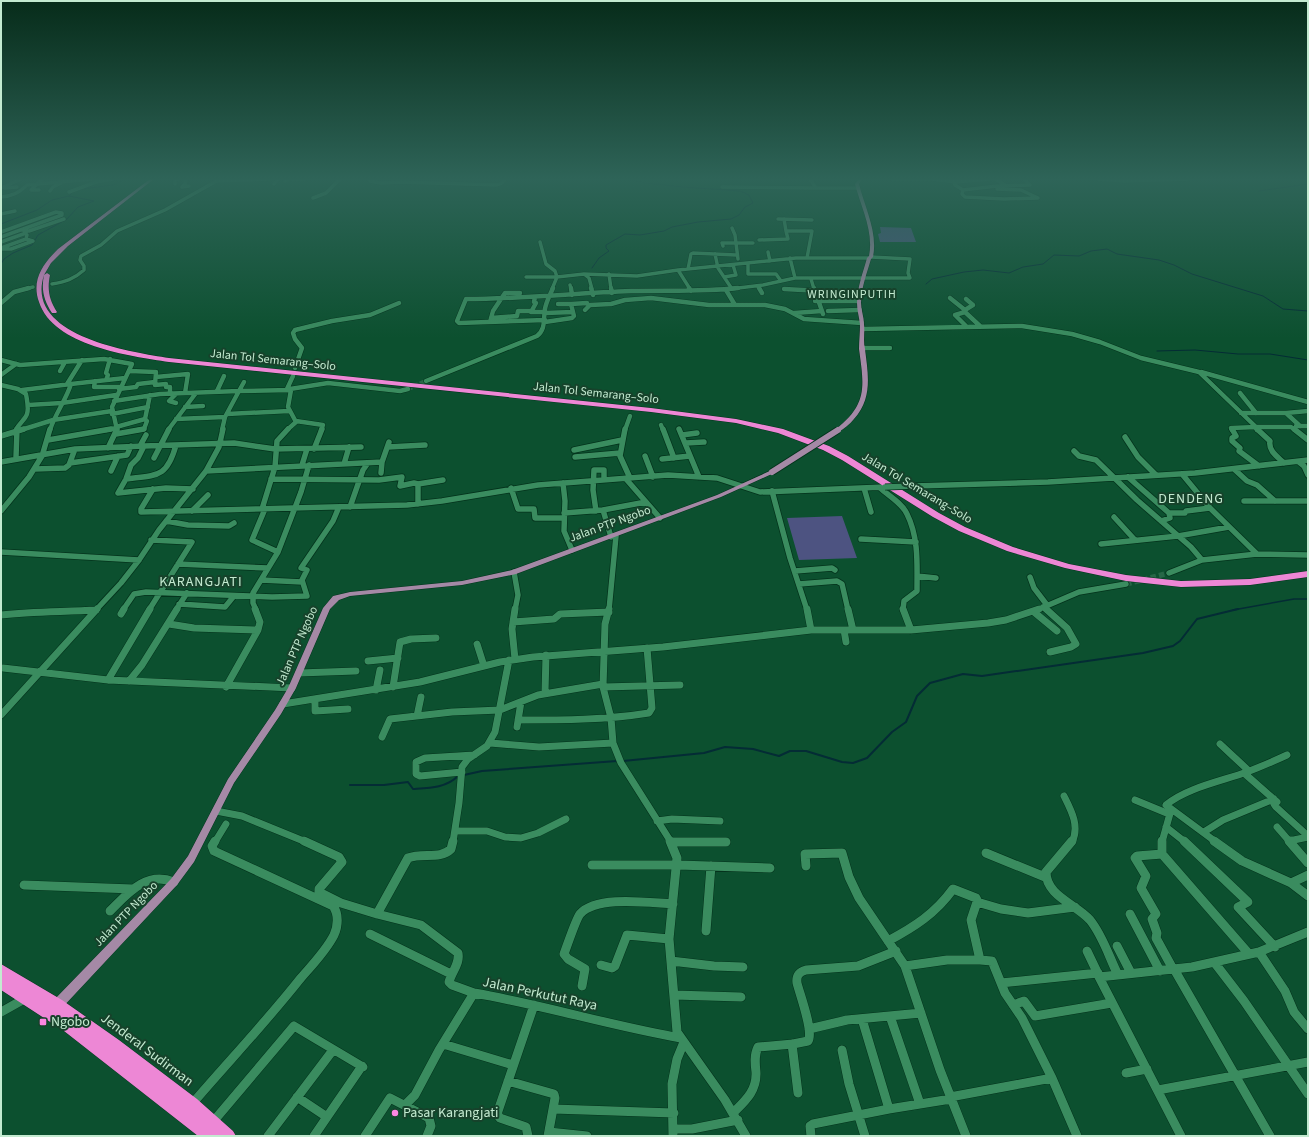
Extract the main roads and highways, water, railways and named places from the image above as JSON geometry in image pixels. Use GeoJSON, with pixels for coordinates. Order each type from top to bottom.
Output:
{"type":"FeatureCollection","features":[{"type":"Feature","properties":{"kind":"highway","name":"Jalan Tol Semarang–Solo"},"geometry":{"type":"LineString","coordinates":[[83,232],[61,249],[49,263],[40,277],[39,288],[40,298],[47,314],[68,331],[92,342],[144,356],[169,360],[644,409],[736,420],[780,431],[826,448],[845,458],[936,515],[962,529],[1010,549],[1068,566],[1126,578],[1181,584],[1250,582],[1308,574]]}},
{"type":"Feature","properties":{"kind":"highway","name":"Jalan Tol Semarang–Solo"},"geometry":{"type":"LineString","coordinates":[[88,232],[65,250],[52,266],[46,277],[46,296],[53,312],[63,321],[95,339],[128,349],[170,357],[676,409],[746,419],[796,432],[836,449],[868,466],[930,505],[975,530],[1010,544],[1062,561],[1129,574],[1191,579],[1245,577],[1308,568]]}},
{"type":"Feature","properties":{"kind":"highway","name":"Jenderal Sudirman"},"geometry":{"type":"LineString","coordinates":[[1,970],[57,1005],[114,1045],[192,1104],[209,1130]]}},
{"type":"Feature","properties":{"kind":"highway","name":"Jenderal Sudirman"},"geometry":{"type":"LineString","coordinates":[[1,982],[69,1026],[209,1130],[228,1136]]}},
{"type":"Feature","properties":{"kind":"main road","name":"Jalan PTP Ngobo"},"geometry":{"type":"LineString","coordinates":[[57,1005],[174,882],[191,859],[236,773],[283,704],[292,688],[324,612],[330,603],[338,597],[366,592],[422,588],[462,583],[514,572],[613,536],[742,486],[772,472],[838,430],[854,416],[865,392],[866,384],[859,301],[861,279],[870,258],[872,247],[870,232]]}},
{"type":"Feature","properties":{"kind":"waterway"},"geometry":{"type":"LineString","coordinates":[[1,264],[4,259],[13,253],[32,245],[38,235],[43,232]]}},
{"type":"Feature","properties":{"kind":"waterway"},"geometry":{"type":"LineString","coordinates":[[592,268],[599,258],[609,251],[606,248],[606,245],[625,234],[640,235],[658,232]]}},
{"type":"Feature","properties":{"kind":"waterway"},"geometry":{"type":"LineString","coordinates":[[926,284],[932,279],[964,272],[983,270],[1009,273],[1023,267],[1043,264],[1054,255],[1079,256],[1091,251],[1107,249],[1117,254],[1159,260],[1174,265],[1192,274],[1263,296],[1283,309],[1308,311]]}},
{"type":"Feature","properties":{"kind":"waterway"},"geometry":{"type":"LineString","coordinates":[[1157,351],[1195,350],[1238,354],[1270,354],[1308,360]]}},
{"type":"Feature","properties":{"kind":"waterway"},"geometry":{"type":"LineString","coordinates":[[1236,609],[1294,599],[1308,599]]}},
{"type":"Feature","properties":{"kind":"waterway"},"geometry":{"type":"LineString","coordinates":[[623,761],[704,753],[725,747],[753,749],[779,756],[790,751],[806,751],[842,762],[853,763],[867,758],[892,732],[906,722],[917,696],[930,683],[963,674],[982,676],[1143,653],[1173,646],[1180,641],[1197,619],[1236,609]]}},
{"type":"Feature","properties":{"kind":"waterway"},"geometry":{"type":"LineString","coordinates":[[464,775],[482,771],[617,761]]}},
{"type":"Feature","properties":{"kind":"waterway"},"geometry":{"type":"LineString","coordinates":[[350,785],[384,785],[408,782],[413,789],[437,787],[448,783],[458,776]]}},
{"type":"Feature","properties":{"kind":"tunnel"},"geometry":{"type":"LineString","coordinates":[[408,389],[426,381]]}},
{"type":"Feature","properties":{"kind":"tunnel"},"geometry":{"type":"LineString","coordinates":[[1126,584],[1169,573]]}},
{"type":"Feature","properties":{"kind":"place","name":"Ngobo"},"geometry":{"type":"Point","coordinates":[43,1022]}},
{"type":"Feature","properties":{"kind":"place","name":"Pasar Karangjati"},"geometry":{"type":"Point","coordinates":[395,1113]}},
{"type":"Feature","properties":{"kind":"district","name":"WRINGINPUTIH"},"geometry":{"type":"Point","coordinates":[852,294]}},
{"type":"Feature","properties":{"kind":"district","name":"DENDENG"},"geometry":{"type":"Point","coordinates":[1191,499]}},
{"type":"Feature","properties":{"kind":"district","name":"KARANGJATI"},"geometry":{"type":"Point","coordinates":[201,582]}}]}
